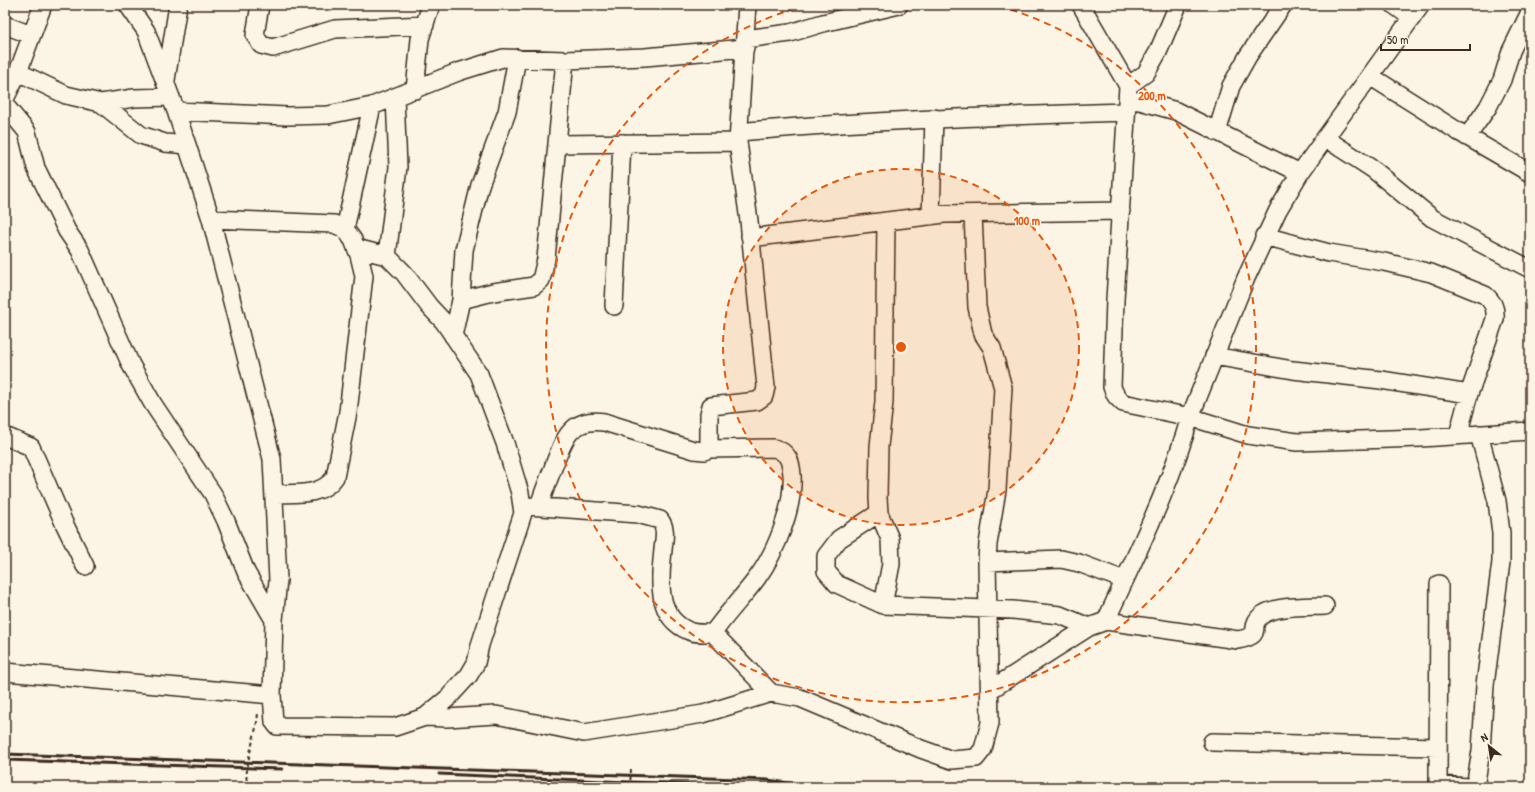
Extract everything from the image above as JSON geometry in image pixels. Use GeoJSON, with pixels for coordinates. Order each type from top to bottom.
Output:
{"type":"FeatureCollection","features":[{"type":"Feature","properties":{"kind":"street"},"geometry":{"type":"LineString","coordinates":[[5,99],[18,72],[43,5]]}},
{"type":"Feature","properties":{"kind":"street"},"geometry":{"type":"LineString","coordinates":[[128,5],[146,30],[171,97],[211,219],[272,459],[278,580],[266,695],[274,722],[277,726],[395,727],[425,716],[459,687],[469,675],[476,663],[480,645],[517,536],[523,513],[505,443],[480,374],[453,336],[404,273],[387,256],[356,248]]}},
{"type":"Feature","properties":{"kind":"street"},"geometry":{"type":"LineString","coordinates":[[171,97],[178,5]]}},
{"type":"Feature","properties":{"kind":"street"},"geometry":{"type":"LineString","coordinates":[[260,5],[255,35],[261,45],[273,48],[335,29],[357,26],[425,25]]}},
{"type":"Feature","properties":{"kind":"street"},"geometry":{"type":"LineString","coordinates":[[415,90],[417,62],[431,5]]}},
{"type":"Feature","properties":{"kind":"street"},"geometry":{"type":"LineString","coordinates":[[709,449],[709,414],[711,406],[757,401],[764,396],[766,387],[738,137],[747,5]]}},
{"type":"Feature","properties":{"kind":"street"},"geometry":{"type":"LineString","coordinates":[[18,72],[66,95],[101,103],[134,98],[171,97],[287,116],[328,115],[372,106],[458,72],[503,58],[565,60],[645,57],[745,43],[899,5]]}},
{"type":"Feature","properties":{"kind":"street"},"geometry":{"type":"LineString","coordinates":[[1081,5],[1127,99],[1115,300],[1112,387],[1116,396],[1123,402],[1190,417],[1248,435],[1297,442],[1421,438],[1530,431]]}},
{"type":"Feature","properties":{"kind":"street"},"geometry":{"type":"LineString","coordinates":[[1127,99],[1146,73],[1158,52],[1178,5]]}},
{"type":"Feature","properties":{"kind":"street"},"geometry":{"type":"LineString","coordinates":[[1217,132],[1231,86],[1248,56],[1283,5]]}},
{"type":"Feature","properties":{"kind":"street"},"geometry":{"type":"LineString","coordinates":[[1106,621],[1175,464],[1190,417],[1264,236],[1300,173],[1417,11],[1394,5]]}},
{"type":"Feature","properties":{"kind":"street"},"geometry":{"type":"LineString","coordinates":[[1467,136],[1488,107],[1499,87],[1511,51],[1530,12]]}},
{"type":"Feature","properties":{"kind":"street"},"geometry":{"type":"LineString","coordinates":[[5,24],[31,35]]}},
{"type":"Feature","properties":{"kind":"street"},"geometry":{"type":"LineString","coordinates":[[453,336],[461,300],[464,250],[480,186],[507,112],[517,58]]}},
{"type":"Feature","properties":{"kind":"street"},"geometry":{"type":"LineString","coordinates":[[461,300],[493,292],[534,286],[541,280],[546,259],[565,60]]}},
{"type":"Feature","properties":{"kind":"street"},"geometry":{"type":"LineString","coordinates":[[1370,76],[1530,173]]}},
{"type":"Feature","properties":{"kind":"street"},"geometry":{"type":"LineString","coordinates":[[387,256],[398,167],[395,97]]}},
{"type":"Feature","properties":{"kind":"street"},"geometry":{"type":"LineString","coordinates":[[557,144],[622,143],[738,137],[822,124],[934,118],[1127,99],[1176,111],[1300,173]]}},
{"type":"Feature","properties":{"kind":"street"},"geometry":{"type":"LineString","coordinates":[[101,103],[141,135],[165,143],[187,145]]}},
{"type":"Feature","properties":{"kind":"street"},"geometry":{"type":"LineString","coordinates":[[5,105],[27,132],[36,168],[67,231],[80,250],[132,365],[153,404],[213,494],[226,521],[246,572],[274,620]]}},
{"type":"Feature","properties":{"kind":"street"},"geometry":{"type":"LineString","coordinates":[[345,229],[372,106]]}},
{"type":"Feature","properties":{"kind":"street"},"geometry":{"type":"LineString","coordinates":[[931,216],[934,118]]}},
{"type":"Feature","properties":{"kind":"street"},"geometry":{"type":"LineString","coordinates":[[1325,138],[1374,170],[1432,218],[1530,269]]}},
{"type":"Feature","properties":{"kind":"street"},"geometry":{"type":"LineString","coordinates":[[614,306],[622,143]]}},
{"type":"Feature","properties":{"kind":"street"},"geometry":{"type":"LineString","coordinates":[[750,236],[758,237],[931,216],[1121,211]]}},
{"type":"Feature","properties":{"kind":"street"},"geometry":{"type":"LineString","coordinates":[[425,716],[447,718],[496,715],[584,733],[703,714],[771,693],[807,701],[921,749],[952,760],[976,758],[983,749],[990,723],[987,562],[988,544],[997,490],[1003,388],[992,348],[983,334],[977,307],[973,214]]}},
{"type":"Feature","properties":{"kind":"street"},"geometry":{"type":"LineString","coordinates":[[211,219],[334,224],[345,229],[356,248],[364,276],[348,412],[335,477],[330,485],[318,492],[274,494]]}},
{"type":"Feature","properties":{"kind":"street"},"geometry":{"type":"LineString","coordinates":[[883,605],[891,564],[890,539],[880,513],[878,498],[879,446],[884,402],[886,221]]}},
{"type":"Feature","properties":{"kind":"street"},"geometry":{"type":"LineString","coordinates":[[1264,236],[1329,253],[1384,262],[1431,273],[1485,295],[1496,309],[1495,319],[1469,394],[1458,435]]}},
{"type":"Feature","properties":{"kind":"street"},"geometry":{"type":"LineString","coordinates":[[1214,356],[1293,370],[1381,380],[1469,394]]}},
{"type":"Feature","properties":{"kind":"street"},"geometry":{"type":"LineString","coordinates":[[539,506],[565,436],[583,423],[596,421],[604,422],[694,450],[704,451],[709,449],[774,448],[782,450],[789,459],[791,465],[792,483],[791,495],[782,530],[765,566],[713,633]]}},
{"type":"Feature","properties":{"kind":"street"},"geometry":{"type":"LineString","coordinates":[[1475,787],[1481,751],[1485,685],[1501,562],[1501,533],[1497,501],[1479,434]]}},
{"type":"Feature","properties":{"kind":"street"},"geometry":{"type":"LineString","coordinates":[[5,436],[31,447],[64,523],[86,566]]}},
{"type":"Feature","properties":{"kind":"street"},"geometry":{"type":"LineString","coordinates":[[522,506],[638,514],[660,520],[665,530],[660,585],[662,600],[669,615],[689,632],[713,633],[771,693]]}},
{"type":"Feature","properties":{"kind":"street"},"geometry":{"type":"LineString","coordinates":[[880,513],[839,540],[826,556],[826,571],[837,584],[883,605],[1013,610],[1060,615],[1089,627]]}},
{"type":"Feature","properties":{"kind":"street"},"geometry":{"type":"LineString","coordinates":[[987,562],[1061,559],[1079,563],[1124,580]]}},
{"type":"Feature","properties":{"kind":"street"},"geometry":{"type":"LineString","coordinates":[[1439,584],[1438,786],[1470,787]]}},
{"type":"Feature","properties":{"kind":"street"},"geometry":{"type":"LineString","coordinates":[[990,690],[1089,627],[1106,621],[1238,640],[1250,638],[1254,634],[1256,623],[1260,616],[1271,611],[1325,606]]}},
{"type":"Feature","properties":{"kind":"street"},"geometry":{"type":"LineString","coordinates":[[5,672],[266,695]]}},
{"type":"Feature","properties":{"kind":"street"},"geometry":{"type":"LineString","coordinates":[[1212,742],[1438,747]]}},
{"type":"Feature","properties":{"kind":"path"},"geometry":{"type":"LineString","coordinates":[[247,787],[246,777],[249,750],[257,731],[266,695]]}},
{"type":"Feature","properties":{"kind":"path"},"geometry":{"type":"LineString","coordinates":[[630,787],[631,769]]}},
{"type":"Feature","properties":{"kind":"railway"},"geometry":{"type":"LineString","coordinates":[[5,754],[768,780],[815,787]]}},
{"type":"Feature","properties":{"kind":"railway"},"geometry":{"type":"LineString","coordinates":[[5,760],[282,769]]}},
{"type":"Feature","properties":{"kind":"railway"},"geometry":{"type":"LineString","coordinates":[[439,774],[747,787]]}}]}
